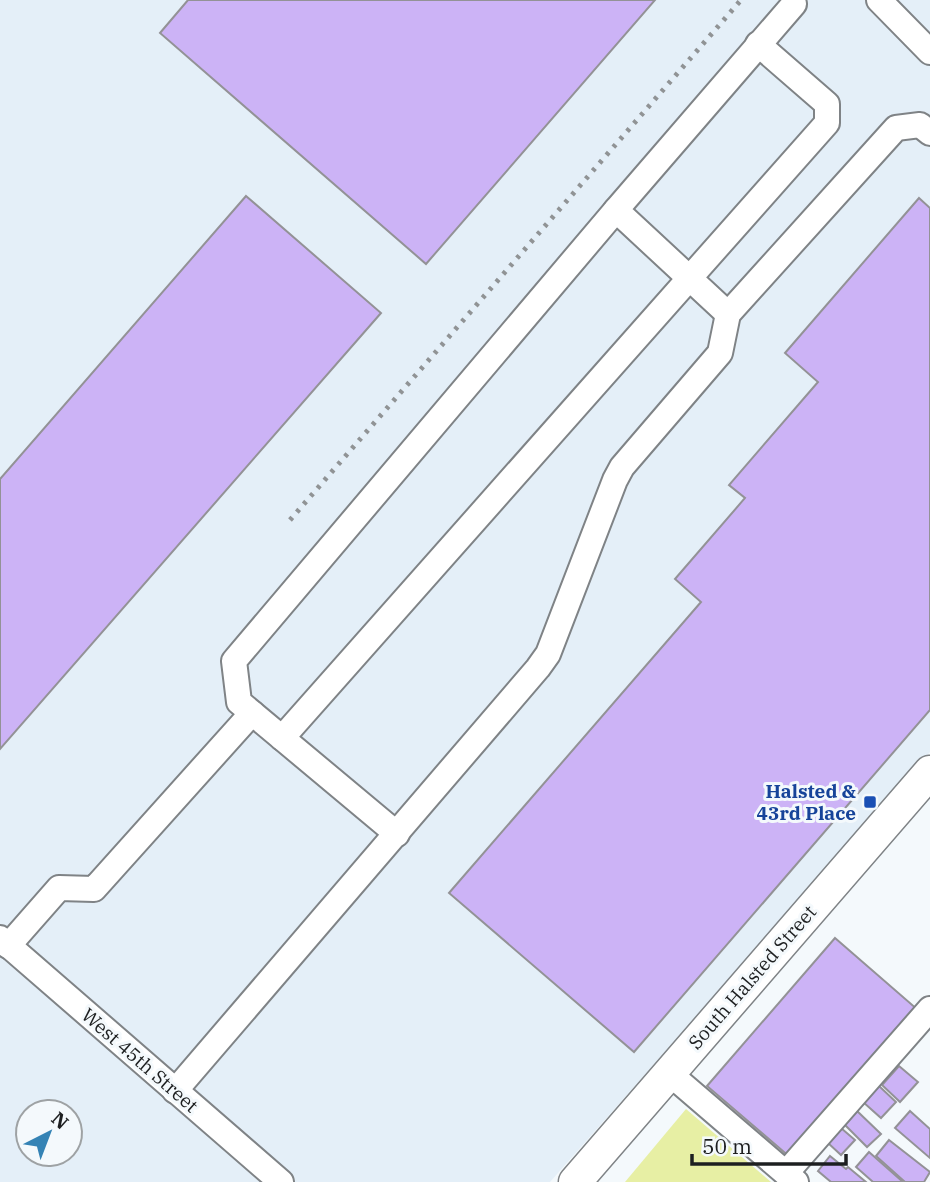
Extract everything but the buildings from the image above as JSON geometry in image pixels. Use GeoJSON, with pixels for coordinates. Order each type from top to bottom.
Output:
{"type":"FeatureCollection","features":[{"type":"Feature","properties":{"kind":"main road","name":"South Halsted Street"},"geometry":{"type":"LineString","coordinates":[[575,1182],[930,772]]}},
{"type":"Feature","properties":{"kind":"street"},"geometry":{"type":"LineString","coordinates":[[878,0],[930,52]]}},
{"type":"Feature","properties":{"kind":"street"},"geometry":{"type":"LineString","coordinates":[[397,834],[239,702],[234,662],[794,4]]}},
{"type":"Feature","properties":{"kind":"street"},"geometry":{"type":"LineString","coordinates":[[282,738],[827,123],[827,104],[758,44]]}},
{"type":"Feature","properties":{"kind":"street"},"geometry":{"type":"LineString","coordinates":[[176,1091],[543,661],[615,480],[622,467],[720,353],[728,314],[897,128],[920,125],[930,134]]}},
{"type":"Feature","properties":{"kind":"street"},"geometry":{"type":"LineString","coordinates":[[616,210],[728,314]]}},
{"type":"Feature","properties":{"kind":"street"},"geometry":{"type":"LineString","coordinates":[[4,942],[59,888],[94,889],[252,713]]}},
{"type":"Feature","properties":{"kind":"street","name":"West 45th Street"},"geometry":{"type":"LineString","coordinates":[[4,942],[281,1182]]}},
{"type":"Feature","properties":{"kind":"street"},"geometry":{"type":"LineString","coordinates":[[669,1073],[791,1179],[930,1009]]}},
{"type":"Feature","properties":{"kind":"shaded area"},"geometry":{"type":"Polygon","coordinates":[[[0,0],[930,0],[930,752],[550,1182],[0,1182],[0,0]]]}},
{"type":"Feature","properties":{"kind":"green space"},"geometry":{"type":"Polygon","coordinates":[[[686,1109],[771,1182],[625,1182],[686,1109]]]}},
{"type":"Feature","properties":{"kind":"railway"},"geometry":{"type":"LineString","coordinates":[[290,520],[741,0]]}},
{"type":"Feature","properties":{"kind":"place","name":"Halsted & 43rd Place"},"geometry":{"type":"Point","coordinates":[870,802]}}]}
